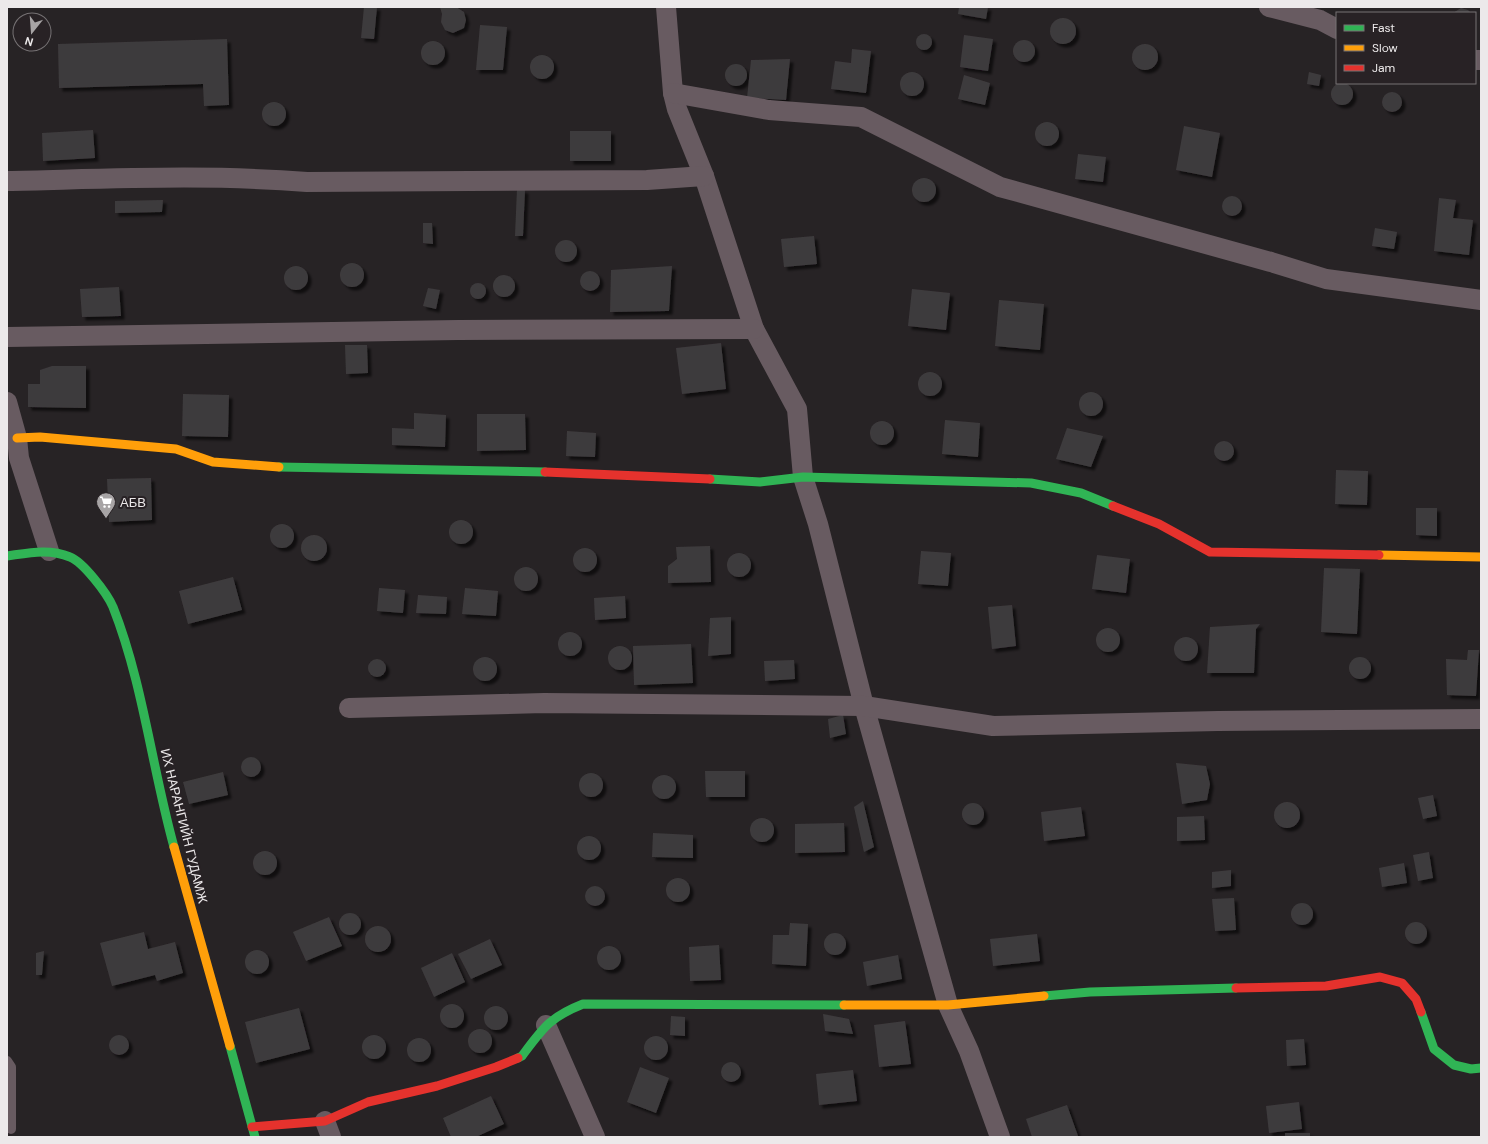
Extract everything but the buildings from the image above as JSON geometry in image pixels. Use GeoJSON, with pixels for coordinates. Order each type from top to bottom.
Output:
{"type":"FeatureCollection","features":[{"type":"Feature","properties":{"kind":"street"},"geometry":{"type":"LineString","coordinates":[[666,7],[673,93],[677,109],[704,176],[754,329],[797,409],[803,478],[818,524],[864,706],[948,1005],[968,1051],[1000,1137]]}},
{"type":"Feature","properties":{"kind":"street"},"geometry":{"type":"LineString","coordinates":[[1269,7],[1320,20],[1336,28]]}},
{"type":"Feature","properties":{"kind":"street"},"geometry":{"type":"LineString","coordinates":[[673,93],[769,110],[861,117],[1000,187],[1272,262],[1326,279],[1481,300]]}},
{"type":"Feature","properties":{"kind":"street"},"geometry":{"type":"LineString","coordinates":[[7,181],[147,179],[272,179],[307,182],[647,180],[704,176]]}},
{"type":"Feature","properties":{"kind":"street"},"geometry":{"type":"LineString","coordinates":[[7,337],[458,330],[754,329]]}},
{"type":"Feature","properties":{"kind":"street"},"geometry":{"type":"LineString","coordinates":[[7,402],[17,438],[20,458],[49,551],[7,556]]}},
{"type":"Feature","properties":{"kind":"street"},"geometry":{"type":"LineString","coordinates":[[17,438],[40,437],[176,449],[213,462],[251,466],[590,473],[760,482],[803,478],[1031,483],[1081,493],[1159,524],[1210,552],[1481,557]]}},
{"type":"Feature","properties":{"kind":"street","name":"ИХ НАРАНГИЙН ГУДАМЖ"},"geometry":{"type":"LineString","coordinates":[[49,551],[71,557],[90,574],[112,605],[130,661],[172,838],[255,1137]]}},
{"type":"Feature","properties":{"kind":"street"},"geometry":{"type":"LineString","coordinates":[[350,708],[544,704],[864,706],[993,726],[1210,721],[1481,719]]}},
{"type":"Feature","properties":{"kind":"street"},"geometry":{"type":"LineString","coordinates":[[252,1127],[328,1129],[368,1102],[437,1086],[496,1067],[522,1056],[546,1025],[563,1012],[583,1004],[948,1005],[1090,992],[1326,986],[1380,977],[1402,983],[1416,999],[1434,1049],[1454,1065],[1471,1069],[1481,1068]]}},
{"type":"Feature","properties":{"kind":"street"},"geometry":{"type":"LineString","coordinates":[[546,1025],[595,1137]]}},
{"type":"Feature","properties":{"kind":"lane"},"geometry":{"type":"LineString","coordinates":[[7,1061],[11,1066],[11,1129]]}},
{"type":"Feature","properties":{"kind":"traffic: fast"},"geometry":{"type":"LineString","coordinates":[[279,467],[545,472]]}},
{"type":"Feature","properties":{"kind":"traffic: fast"},"geometry":{"type":"LineString","coordinates":[[710,479],[760,482],[803,477],[1031,483],[1081,493],[1113,506]]}},
{"type":"Feature","properties":{"kind":"traffic: fast"},"geometry":{"type":"LineString","coordinates":[[7,556],[46,552],[62,554],[70,557],[88,571],[110,601],[132,665],[174,847]]}},
{"type":"Feature","properties":{"kind":"traffic: fast"},"geometry":{"type":"LineString","coordinates":[[1044,996],[1090,992],[1236,988]]}},
{"type":"Feature","properties":{"kind":"traffic: fast"},"geometry":{"type":"LineString","coordinates":[[518,1058],[522,1056],[548,1024],[562,1014],[583,1004],[844,1005]]}},
{"type":"Feature","properties":{"kind":"traffic: fast"},"geometry":{"type":"LineString","coordinates":[[1421,1012],[1434,1049],[1454,1065],[1471,1069],[1481,1068]]}},
{"type":"Feature","properties":{"kind":"traffic: fast"},"geometry":{"type":"LineString","coordinates":[[230,1046],[255,1137]]}},
{"type":"Feature","properties":{"kind":"traffic: slow"},"geometry":{"type":"LineString","coordinates":[[17,438],[40,437],[176,449],[213,462],[279,467]]}},
{"type":"Feature","properties":{"kind":"traffic: slow"},"geometry":{"type":"LineString","coordinates":[[1379,555],[1481,557]]}},
{"type":"Feature","properties":{"kind":"traffic: slow"},"geometry":{"type":"LineString","coordinates":[[174,847],[230,1046]]}},
{"type":"Feature","properties":{"kind":"traffic: slow"},"geometry":{"type":"LineString","coordinates":[[844,1005],[948,1005],[1044,996]]}},
{"type":"Feature","properties":{"kind":"traffic: jam"},"geometry":{"type":"LineString","coordinates":[[545,472],[710,479]]}},
{"type":"Feature","properties":{"kind":"traffic: jam"},"geometry":{"type":"LineString","coordinates":[[1113,506],[1159,524],[1210,552],[1379,555]]}},
{"type":"Feature","properties":{"kind":"traffic: jam"},"geometry":{"type":"LineString","coordinates":[[1236,988],[1326,986],[1380,977],[1402,983],[1416,999],[1421,1012]]}},
{"type":"Feature","properties":{"kind":"traffic: jam"},"geometry":{"type":"LineString","coordinates":[[252,1127],[325,1121],[368,1102],[437,1086],[496,1067],[518,1058]]}},
{"type":"Feature","properties":{"kind":"place","name":"АБВ"},"geometry":{"type":"Point","coordinates":[106,519]}}]}
